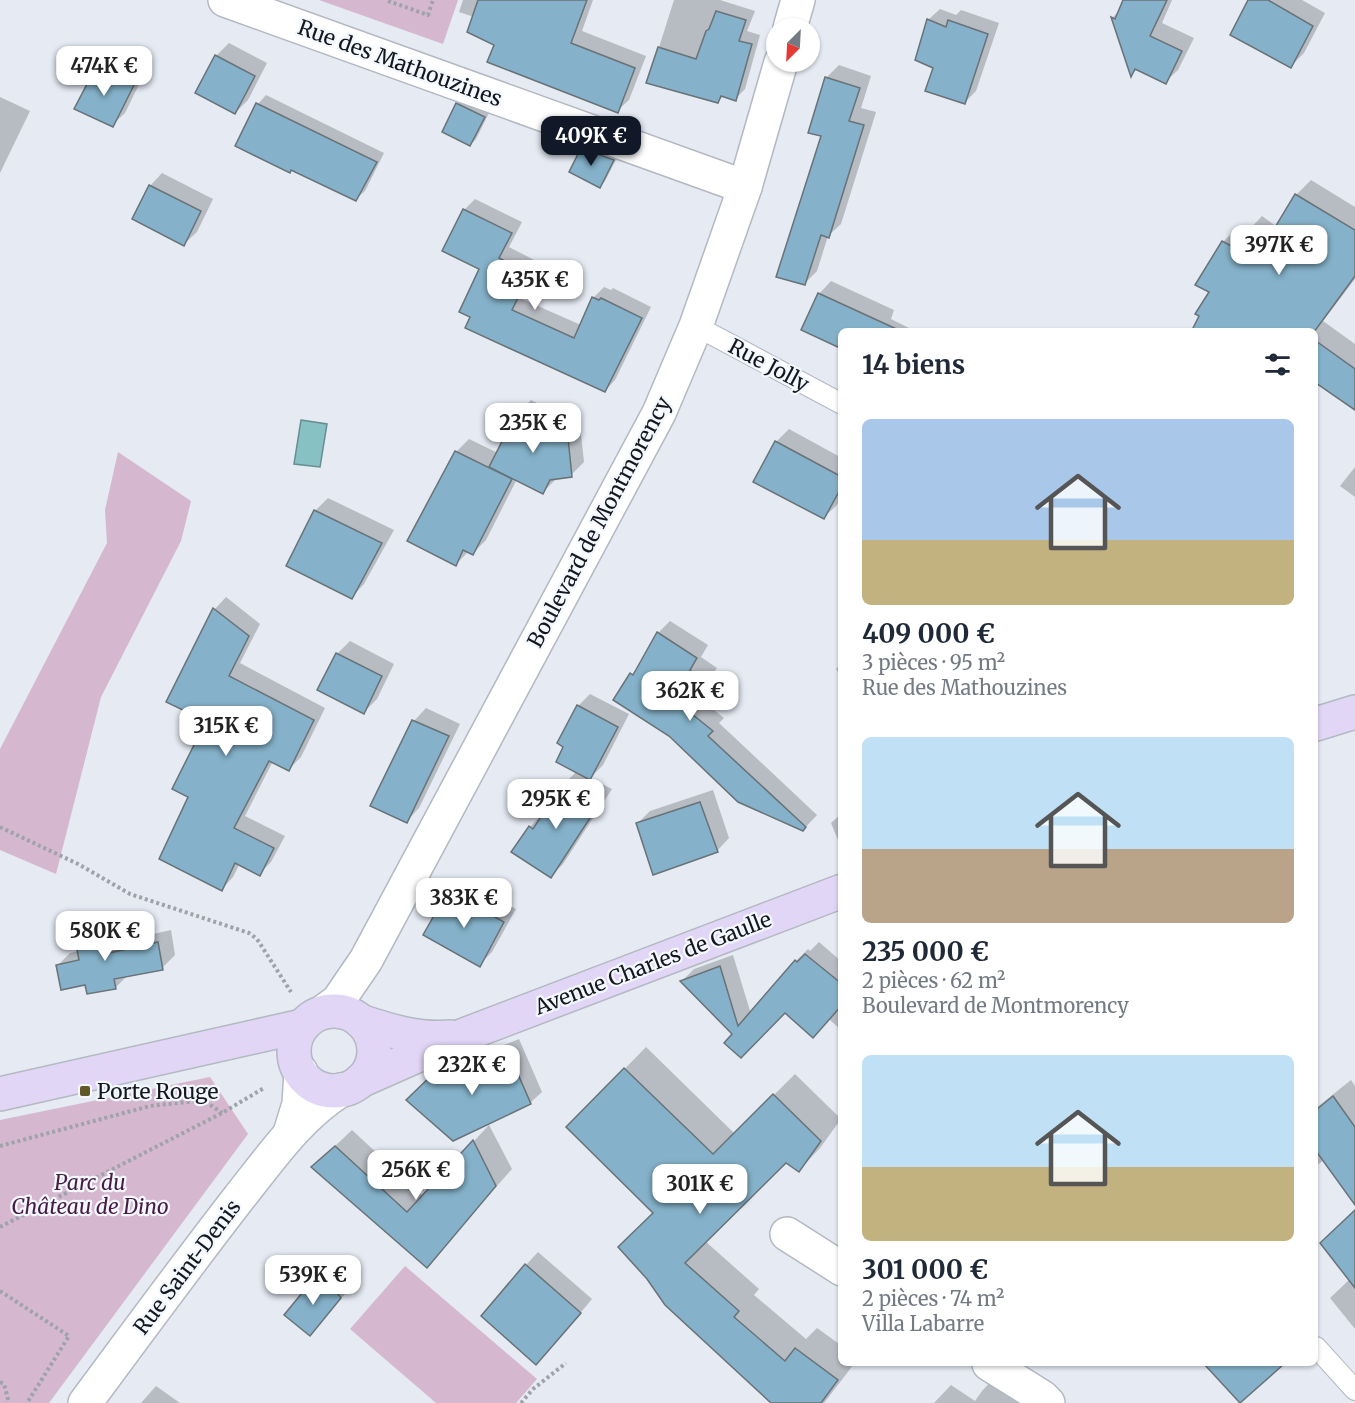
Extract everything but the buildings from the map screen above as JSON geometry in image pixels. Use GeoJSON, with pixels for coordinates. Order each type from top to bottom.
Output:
{"type":"FeatureCollection","features":[{"type":"Feature","properties":{"kind":"main road"},"geometry":{"type":"LineString","coordinates":[[1318,723],[1355,712]]}},
{"type":"Feature","properties":{"kind":"main road","name":"Avenue Charles de Gaulle"},"geometry":{"type":"LineString","coordinates":[[350,1085],[464,1035],[838,893]]}},
{"type":"Feature","properties":{"kind":"main road"},"geometry":{"type":"LineString","coordinates":[[0,1094],[237,1042],[336,1011],[349,1014],[359,1020],[369,1031],[374,1054],[367,1074],[350,1085],[320,1088],[310,1083],[299,1070],[265,1048],[249,1042],[237,1042]]}},
{"type":"Feature","properties":{"kind":"main road"},"geometry":{"type":"LineString","coordinates":[[299,1070],[294,1052],[296,1038],[311,1019]]}},
{"type":"Feature","properties":{"kind":"main road","name":"Avenue Charles de Gaulle"},"geometry":{"type":"LineString","coordinates":[[359,1020],[387,1030],[423,1037],[464,1035]]}},
{"type":"Feature","properties":{"kind":"street","name":"Rue des Mathouzines"},"geometry":{"type":"LineString","coordinates":[[225,0],[745,187]]}},
{"type":"Feature","properties":{"kind":"street"},"geometry":{"type":"LineString","coordinates":[[793,18],[798,0]]}},
{"type":"Feature","properties":{"kind":"street","name":"Boulevard de Montmorency"},"geometry":{"type":"LineString","coordinates":[[311,1019],[338,1001],[366,960],[659,413],[696,326],[745,187],[778,72]]}},
{"type":"Feature","properties":{"kind":"street","name":"Boulevard de Montmorency"},"geometry":{"type":"LineString","coordinates":[[359,1020],[356,998],[358,983],[366,960]]}},
{"type":"Feature","properties":{"kind":"street","name":"Rue Saint-Denis"},"geometry":{"type":"LineString","coordinates":[[290,1133],[299,1104],[299,1070]]}},
{"type":"Feature","properties":{"kind":"street","name":"Rue Saint-Denis"},"geometry":{"type":"LineString","coordinates":[[85,1403],[189,1262],[290,1133],[319,1105],[350,1085]]}},
{"type":"Feature","properties":{"kind":"street"},"geometry":{"type":"LineString","coordinates":[[787,1234],[838,1266]]}},
{"type":"Feature","properties":{"kind":"street"},"geometry":{"type":"LineString","coordinates":[[992,1366],[1048,1403]]}},
{"type":"Feature","properties":{"kind":"lane","name":"Rue Jolly"},"geometry":{"type":"LineString","coordinates":[[696,326],[838,402]]}},
{"type":"Feature","properties":{"kind":"lane"},"geometry":{"type":"LineString","coordinates":[[1318,1349],[1355,1390]]}},
{"type":"Feature","properties":{"kind":"path"},"geometry":{"type":"LineString","coordinates":[[387,0],[428,15],[433,0]]}},
{"type":"Feature","properties":{"kind":"path"},"geometry":{"type":"LineString","coordinates":[[0,827],[78,864],[130,894],[249,933],[257,939],[311,1019]]}},
{"type":"Feature","properties":{"kind":"path"},"geometry":{"type":"LineString","coordinates":[[0,1227],[222,1113],[299,1070]]}},
{"type":"Feature","properties":{"kind":"path"},"geometry":{"type":"LineString","coordinates":[[0,1146],[150,1106],[196,1101],[212,1106],[222,1113]]}},
{"type":"Feature","properties":{"kind":"path"},"geometry":{"type":"LineString","coordinates":[[0,1292],[69,1336],[27,1403]]}},
{"type":"Feature","properties":{"kind":"path"},"geometry":{"type":"LineString","coordinates":[[521,1403],[533,1389],[566,1363]]}},
{"type":"Feature","properties":{"kind":"path"},"geometry":{"type":"LineString","coordinates":[[0,1382],[4,1384],[9,1403]]}},
{"type":"Feature","properties":{"kind":"green space"},"geometry":{"type":"Polygon","coordinates":[[[319,0],[458,0],[443,44],[319,0]]]}},
{"type":"Feature","properties":{"kind":"green space"},"geometry":{"type":"Polygon","coordinates":[[[118,452],[191,501],[181,541],[101,697],[56,874],[0,850],[0,749],[107,543],[105,510],[118,452]]]}},
{"type":"Feature","properties":{"kind":"green space","name":"Parc du Château de Dino"},"geometry":{"type":"Polygon","coordinates":[[[210,1077],[248,1134],[49,1403],[0,1403],[0,1120],[210,1077]]]}},
{"type":"Feature","properties":{"kind":"green space"},"geometry":{"type":"Polygon","coordinates":[[[405,1266],[537,1379],[516,1403],[436,1403],[350,1329],[405,1266]]]}},
{"type":"Feature","properties":{"kind":"water"},"geometry":{"type":"Polygon","coordinates":[[[301,420],[327,424],[320,467],[294,464],[301,420]]]}},
{"type":"Feature","properties":{"kind":"place","name":"Porte Rouge"},"geometry":{"type":"Point","coordinates":[85,1091]}}]}
